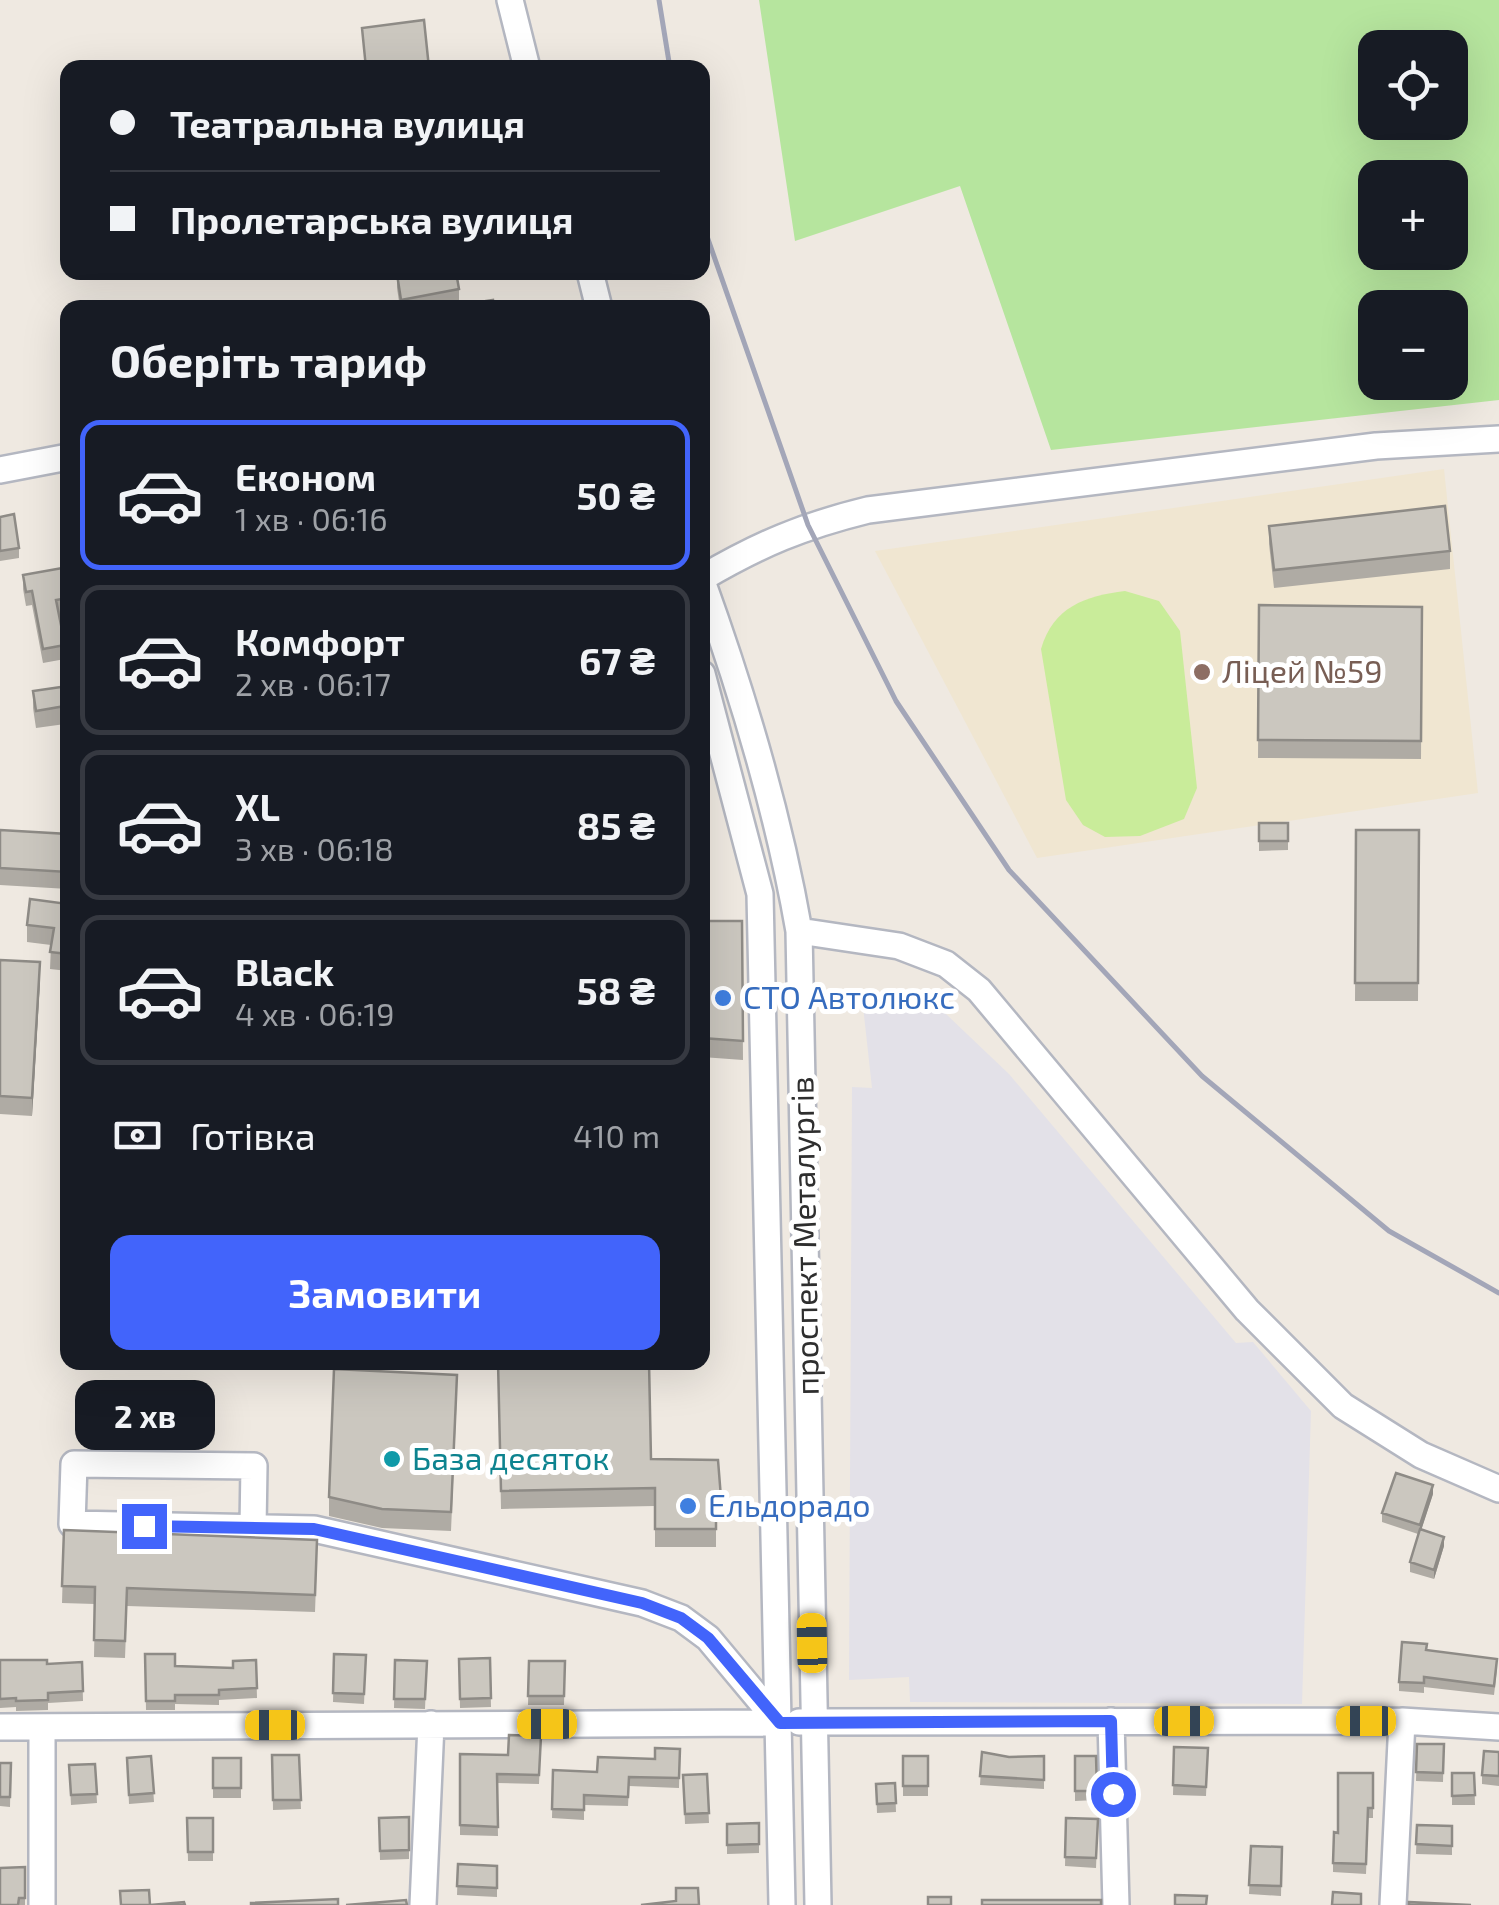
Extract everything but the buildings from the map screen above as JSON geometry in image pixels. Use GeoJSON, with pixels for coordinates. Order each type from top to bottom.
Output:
{"type":"FeatureCollection","features":[{"type":"Feature","properties":{"kind":"street"},"geometry":{"type":"LineString","coordinates":[[510,0],[525,60]]}},
{"type":"Feature","properties":{"kind":"street"},"geometry":{"type":"LineString","coordinates":[[710,575],[790,532],[868,510],[1376,446],[1499,439]]}},
{"type":"Feature","properties":{"kind":"street"},"geometry":{"type":"LineString","coordinates":[[0,470],[60,459]]}},
{"type":"Feature","properties":{"kind":"street","name":"проспект Металургів"},"geometry":{"type":"LineString","coordinates":[[710,603],[788,871],[799,931],[818,1905]]}},
{"type":"Feature","properties":{"kind":"street","name":"проспект Металургів"},"geometry":{"type":"LineString","coordinates":[[710,704],[760,894],[782,1905]]}},
{"type":"Feature","properties":{"kind":"street"},"geometry":{"type":"LineString","coordinates":[[799,931],[898,946],[946,964],[978,990],[1247,1310],[1343,1406],[1421,1454],[1499,1489]]}},
{"type":"Feature","properties":{"kind":"street"},"geometry":{"type":"LineString","coordinates":[[769,1219],[788,1209],[805,1216]]}},
{"type":"Feature","properties":{"kind":"street"},"geometry":{"type":"LineString","coordinates":[[253,1528],[254,1466],[74,1464],[72,1524],[253,1528],[314,1529],[642,1603],[681,1618],[708,1638],[780,1723]]}},
{"type":"Feature","properties":{"kind":"street"},"geometry":{"type":"LineString","coordinates":[[1111,1721],[1116,1905]]}},
{"type":"Feature","properties":{"kind":"street"},"geometry":{"type":"LineString","coordinates":[[1393,1905],[1402,1721]]}},
{"type":"Feature","properties":{"kind":"street"},"geometry":{"type":"LineString","coordinates":[[0,1727],[1402,1721],[1499,1727]]}},
{"type":"Feature","properties":{"kind":"street"},"geometry":{"type":"LineString","coordinates":[[423,1905],[430,1724]]}},
{"type":"Feature","properties":{"kind":"street"},"geometry":{"type":"LineString","coordinates":[[42,1726],[42,1905]]}},
{"type":"Feature","properties":{"kind":"shaded area","name":"Ліцей №59"},"geometry":{"type":"Polygon","coordinates":[[[1444,469],[1478,793],[1037,858],[875,551],[1444,469]]]}},
{"type":"Feature","properties":{"kind":"shaded area"},"geometry":{"type":"Polygon","coordinates":[[[926,995],[1009,1074],[1236,1343],[1253,1342],[1311,1411],[1302,1704],[910,1702],[909,1677],[849,1680],[852,1087],[872,1088],[863,1006],[926,995]]]}},
{"type":"Feature","properties":{"kind":"green space"},"geometry":{"type":"Polygon","coordinates":[[[759,0],[1499,0],[1499,400],[1051,450],[960,186],[795,241],[759,0]]]}},
{"type":"Feature","properties":{"kind":"green space"},"geometry":{"type":"Polygon","coordinates":[[[1125,591],[1159,601],[1180,631],[1197,788],[1184,819],[1140,836],[1105,837],[1083,825],[1066,800],[1041,649],[1054,623],[1072,606],[1125,591]]]}},
{"type":"Feature","properties":{"kind":"railway"},"geometry":{"type":"LineString","coordinates":[[659,0],[669,60]]}},
{"type":"Feature","properties":{"kind":"railway"},"geometry":{"type":"LineString","coordinates":[[710,245],[808,525],[896,701],[1009,870],[1202,1076],[1389,1231],[1499,1293]]}},
{"type":"Feature","properties":{"kind":"place","name":"Ліцей №59"},"geometry":{"type":"Point","coordinates":[1202,672]}},
{"type":"Feature","properties":{"kind":"place","name":"СТО Автолюкс"},"geometry":{"type":"Point","coordinates":[723,998]}},
{"type":"Feature","properties":{"kind":"place","name":"База десяток"},"geometry":{"type":"Point","coordinates":[392,1459]}},
{"type":"Feature","properties":{"kind":"place","name":"Ельдорадо"},"geometry":{"type":"Point","coordinates":[688,1506]}},
{"type":"Feature","properties":{"kind":"route"},"geometry":{"type":"LineString","coordinates":[[144,1526],[314,1529],[642,1603],[681,1618],[708,1638],[780,1723],[1111,1721],[1113,1794]]}}]}
